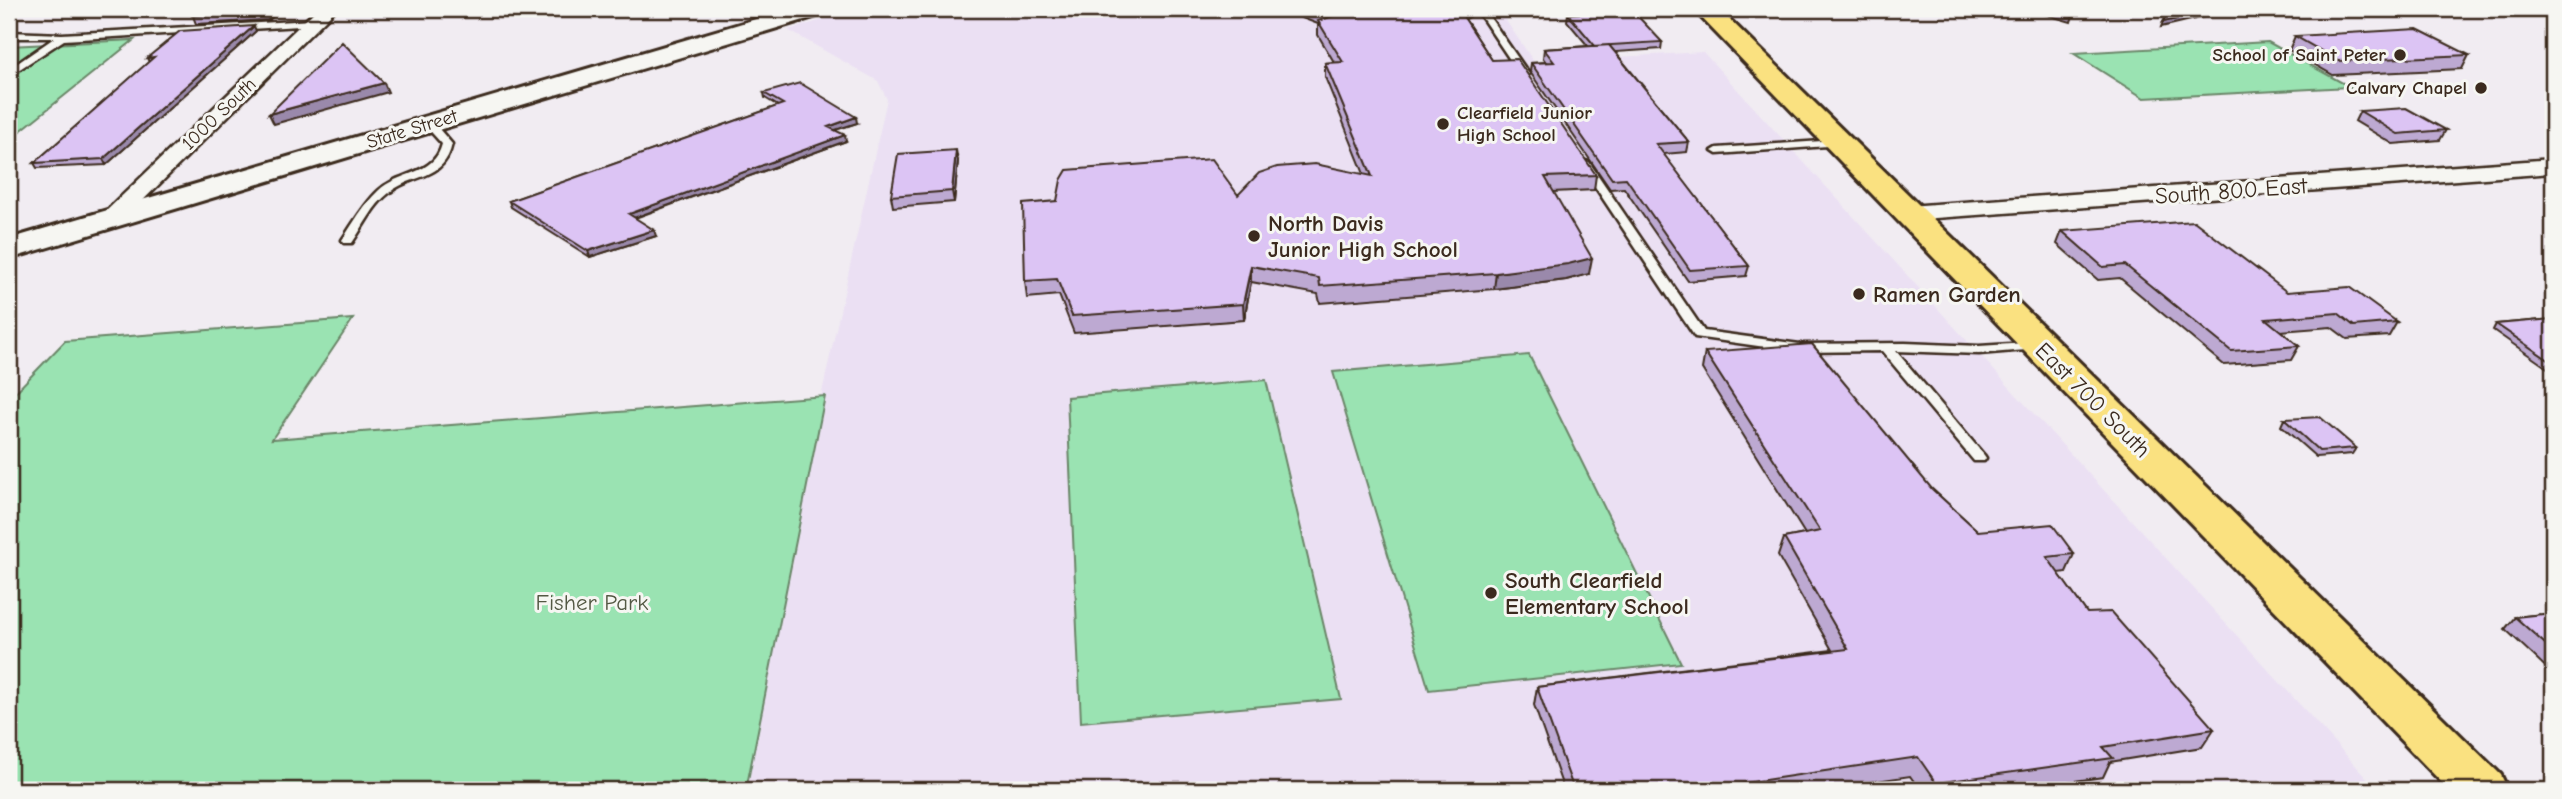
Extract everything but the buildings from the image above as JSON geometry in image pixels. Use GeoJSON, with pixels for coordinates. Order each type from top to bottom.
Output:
{"type":"FeatureCollection","features":[{"type":"Feature","properties":{"kind":"main road","name":"State Street"},"geometry":{"type":"LineString","coordinates":[[9,248],[815,9]]}},
{"type":"Feature","properties":{"kind":"main road","name":"East 700 South"},"geometry":{"type":"LineString","coordinates":[[1705,9],[2482,790]]}},
{"type":"Feature","properties":{"kind":"street","name":"1000 South"},"geometry":{"type":"LineString","coordinates":[[111,219],[320,16]]}},
{"type":"Feature","properties":{"kind":"street","name":"South 800 East"},"geometry":{"type":"LineString","coordinates":[[1908,213],[2548,169]]}},
{"type":"Feature","properties":{"kind":"lane"},"geometry":{"type":"LineString","coordinates":[[1480,9],[1533,87]]}},
{"type":"Feature","properties":{"kind":"lane"},"geometry":{"type":"LineString","coordinates":[[9,35],[62,37],[320,16]]}},
{"type":"Feature","properties":{"kind":"lane"},"geometry":{"type":"LineString","coordinates":[[9,73],[62,37]]}},
{"type":"Feature","properties":{"kind":"lane"},"geometry":{"type":"LineString","coordinates":[[348,240],[385,191],[434,167],[446,150],[447,144],[429,124]]}},
{"type":"Feature","properties":{"kind":"lane"},"geometry":{"type":"LineString","coordinates":[[1717,151],[1837,143]]}},
{"type":"Feature","properties":{"kind":"lane"},"geometry":{"type":"LineString","coordinates":[[1578,154],[1700,334],[1800,348],[1979,350],[2038,345]]}},
{"type":"Feature","properties":{"kind":"lane"},"geometry":{"type":"LineString","coordinates":[[1885,348],[1979,458]]}},
{"type":"Feature","properties":{"kind":"shaded area","name":"South Clearfield Elementary School"},"geometry":{"type":"Polygon","coordinates":[[[860,9],[1498,9],[1534,62],[1703,52],[2378,790],[746,790],[825,397],[821,397],[887,99],[878,81],[788,30],[860,9]]]}},
{"type":"Feature","properties":{"kind":"green space"},"geometry":{"type":"Polygon","coordinates":[[[134,40],[9,140],[9,46],[134,40]]]}},
{"type":"Feature","properties":{"kind":"green space"},"geometry":{"type":"Polygon","coordinates":[[[2268,42],[2350,87],[2144,98],[2073,53],[2268,42]]]}},
{"type":"Feature","properties":{"kind":"green space","name":"Fisher Park"},"geometry":{"type":"Polygon","coordinates":[[[353,319],[272,439],[825,396],[746,790],[9,790],[9,399],[65,341],[353,319]]]}},
{"type":"Feature","properties":{"kind":"green space"},"geometry":{"type":"Polygon","coordinates":[[[1529,355],[1681,663],[1429,690],[1333,372],[1529,355]]]}},
{"type":"Feature","properties":{"kind":"green space"},"geometry":{"type":"Polygon","coordinates":[[[1266,380],[1341,699],[1081,722],[1067,397],[1266,380]]]}},
{"type":"Feature","properties":{"kind":"place","name":"School of Saint Peter"},"geometry":{"type":"Point","coordinates":[2400,55]}},
{"type":"Feature","properties":{"kind":"place","name":"Calvary Chapel"},"geometry":{"type":"Point","coordinates":[2481,88]}},
{"type":"Feature","properties":{"kind":"place","name":"Clearfield Junior High School"},"geometry":{"type":"Point","coordinates":[1443,124]}},
{"type":"Feature","properties":{"kind":"place","name":"North Davis Junior High School"},"geometry":{"type":"Point","coordinates":[1254,236]}},
{"type":"Feature","properties":{"kind":"place","name":"Ramen Garden"},"geometry":{"type":"Point","coordinates":[1859,294]}},
{"type":"Feature","properties":{"kind":"place","name":"South Clearfield Elementary School"},"geometry":{"type":"Point","coordinates":[1491,593]}}]}
